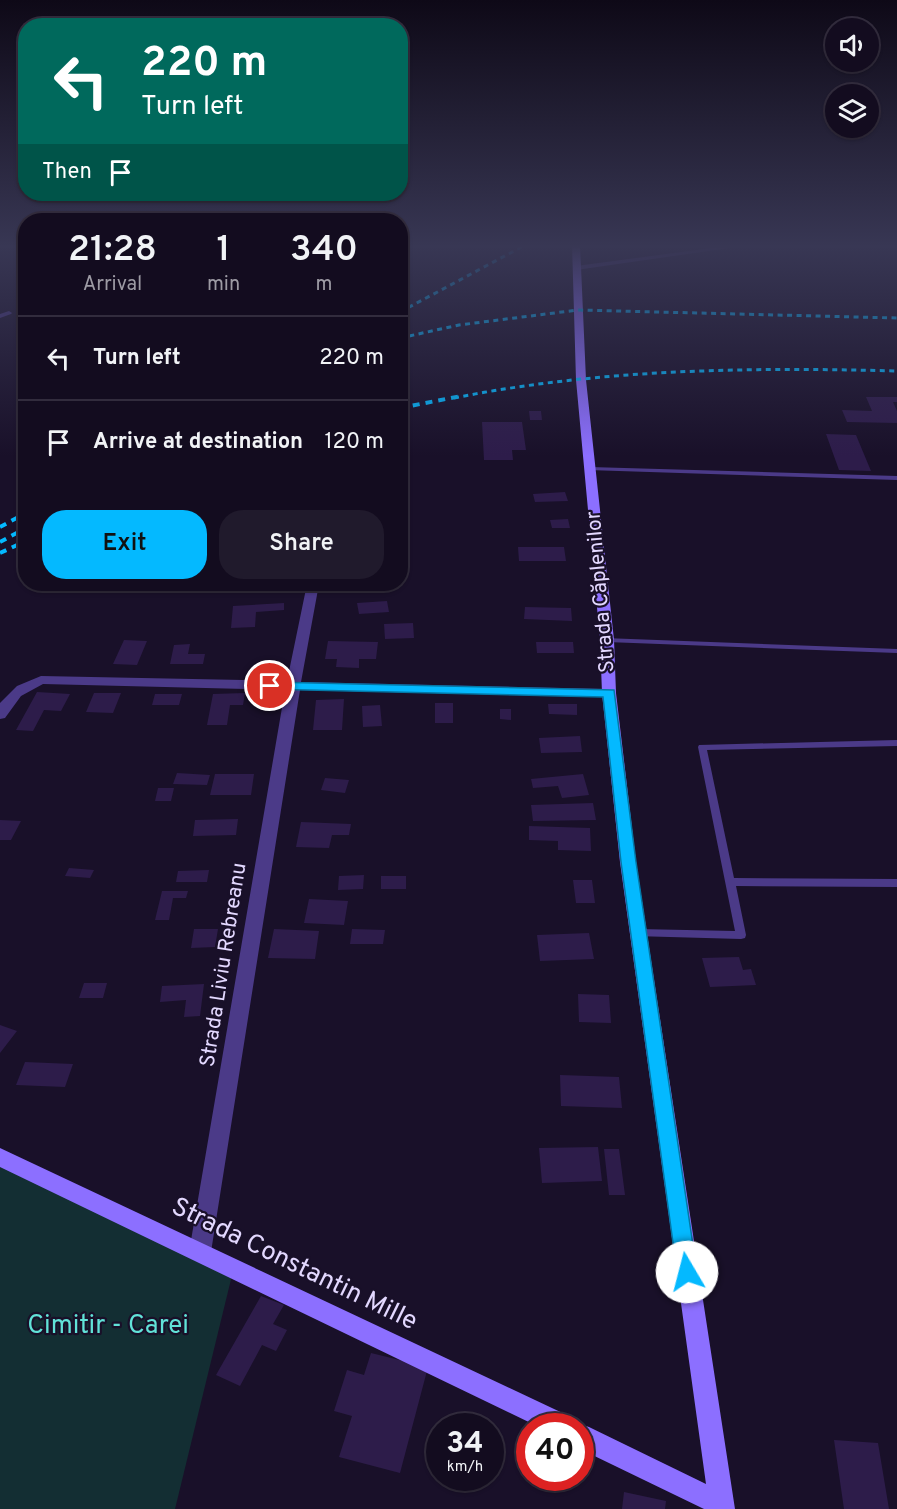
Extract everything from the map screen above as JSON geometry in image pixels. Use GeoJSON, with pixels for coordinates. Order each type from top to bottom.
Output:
{"type":"FeatureCollection","features":[{"type":"Feature","properties":{"kind":"street","name":"Strada Căplenilor"},"geometry":{"type":"LineString","coordinates":[[578,314],[581,380],[607,640],[609,693],[639,933],[721,1506]]}},
{"type":"Feature","properties":{"kind":"street","name":"Strada Liviu Rebreanu"},"geometry":{"type":"LineString","coordinates":[[200,1252],[292,687],[312,591]]}},
{"type":"Feature","properties":{"kind":"street"},"geometry":{"type":"LineString","coordinates":[[0,715],[7,700],[26,685],[41,680],[609,693]]}},
{"type":"Feature","properties":{"kind":"street","name":"Strada Constantin Mille"},"geometry":{"type":"LineString","coordinates":[[0,1157],[535,1413]]}},
{"type":"Feature","properties":{"kind":"street"},"geometry":{"type":"LineString","coordinates":[[594,1443],[721,1506]]}},
{"type":"Feature","properties":{"kind":"lane"},"geometry":{"type":"LineString","coordinates":[[590,469],[897,478]]}},
{"type":"Feature","properties":{"kind":"lane"},"geometry":{"type":"LineString","coordinates":[[607,640],[897,651]]}},
{"type":"Feature","properties":{"kind":"lane"},"geometry":{"type":"LineString","coordinates":[[639,933],[741,935],[702,747],[897,743]]}},
{"type":"Feature","properties":{"kind":"lane"},"geometry":{"type":"LineString","coordinates":[[730,882],[897,883]]}},
{"type":"Feature","properties":{"kind":"green space","name":"Cimitir - Carei"},"geometry":{"type":"Polygon","coordinates":[[[0,1152],[234,1267],[175,1509],[0,1509],[0,1152]]]}},
{"type":"Feature","properties":{"kind":"building"},"geometry":{"type":"Polygon","coordinates":[[[866,397],[897,397],[897,402],[893,402],[897,411],[897,423],[847,422],[842,410],[872,411],[866,397]]]}},
{"type":"Feature","properties":{"kind":"building"},"geometry":{"type":"Polygon","coordinates":[[[529,411],[541,411],[542,420],[530,420],[529,411]]]}},
{"type":"Feature","properties":{"kind":"building"},"geometry":{"type":"Polygon","coordinates":[[[482,422],[522,422],[526,450],[512,450],[513,460],[484,460],[482,422]]]}},
{"type":"Feature","properties":{"kind":"building"},"geometry":{"type":"Polygon","coordinates":[[[826,434],[856,435],[871,471],[839,470],[826,434]]]}},
{"type":"Feature","properties":{"kind":"building"},"geometry":{"type":"Polygon","coordinates":[[[565,492],[568,501],[535,502],[533,494],[565,492]]]}},
{"type":"Feature","properties":{"kind":"building"},"geometry":{"type":"Polygon","coordinates":[[[568,519],[570,528],[552,528],[550,520],[568,519]]]}},
{"type":"Feature","properties":{"kind":"building"},"geometry":{"type":"Polygon","coordinates":[[[518,547],[564,547],[566,561],[519,561],[518,547]]]}},
{"type":"Feature","properties":{"kind":"building"},"geometry":{"type":"Polygon","coordinates":[[[387,601],[389,612],[359,614],[357,603],[387,601]]]}},
{"type":"Feature","properties":{"kind":"building"},"geometry":{"type":"Polygon","coordinates":[[[284,603],[284,610],[256,612],[255,627],[231,628],[233,606],[284,603]]]}},
{"type":"Feature","properties":{"kind":"building"},"geometry":{"type":"Polygon","coordinates":[[[525,607],[571,608],[572,621],[524,619],[525,607]]]}},
{"type":"Feature","properties":{"kind":"building"},"geometry":{"type":"Polygon","coordinates":[[[413,623],[414,638],[385,639],[384,624],[413,623]]]}},
{"type":"Feature","properties":{"kind":"building"},"geometry":{"type":"Polygon","coordinates":[[[124,640],[147,641],[137,665],[113,664],[124,640]]]}},
{"type":"Feature","properties":{"kind":"building"},"geometry":{"type":"Polygon","coordinates":[[[328,641],[378,642],[376,659],[359,659],[359,668],[336,667],[337,659],[325,659],[328,641]]]}},
{"type":"Feature","properties":{"kind":"building"},"geometry":{"type":"Polygon","coordinates":[[[536,642],[573,642],[574,653],[537,653],[536,642]]]}},
{"type":"Feature","properties":{"kind":"building"},"geometry":{"type":"Polygon","coordinates":[[[190,644],[188,654],[205,654],[203,664],[170,664],[174,645],[190,644]]]}},
{"type":"Feature","properties":{"kind":"building"},"geometry":{"type":"Polygon","coordinates":[[[37,692],[70,694],[61,711],[44,710],[33,731],[16,730],[37,692]]]}},
{"type":"Feature","properties":{"kind":"building"},"geometry":{"type":"Polygon","coordinates":[[[94,693],[121,693],[113,713],[86,712],[94,693]]]}},
{"type":"Feature","properties":{"kind":"building"},"geometry":{"type":"Polygon","coordinates":[[[245,693],[243,705],[230,705],[227,725],[207,725],[213,694],[245,693]]]}},
{"type":"Feature","properties":{"kind":"building"},"geometry":{"type":"Polygon","coordinates":[[[155,694],[182,694],[179,705],[152,705],[155,694]]]}},
{"type":"Feature","properties":{"kind":"building"},"geometry":{"type":"Polygon","coordinates":[[[344,699],[342,730],[313,730],[316,700],[344,699]]]}},
{"type":"Feature","properties":{"kind":"building"},"geometry":{"type":"Polygon","coordinates":[[[435,703],[453,703],[453,723],[435,723],[435,703]]]}},
{"type":"Feature","properties":{"kind":"building"},"geometry":{"type":"Polygon","coordinates":[[[548,704],[577,704],[577,715],[549,714],[548,704]]]}},
{"type":"Feature","properties":{"kind":"building"},"geometry":{"type":"Polygon","coordinates":[[[380,705],[382,726],[363,727],[362,706],[380,705]]]}},
{"type":"Feature","properties":{"kind":"building"},"geometry":{"type":"Polygon","coordinates":[[[500,709],[511,709],[511,720],[500,719],[500,709]]]}},
{"type":"Feature","properties":{"kind":"building"},"geometry":{"type":"Polygon","coordinates":[[[580,736],[582,752],[541,753],[539,738],[580,736]]]}},
{"type":"Feature","properties":{"kind":"building"},"geometry":{"type":"Polygon","coordinates":[[[177,773],[210,775],[207,785],[173,784],[177,773]]]}},
{"type":"Feature","properties":{"kind":"building"},"geometry":{"type":"Polygon","coordinates":[[[215,774],[254,774],[251,795],[210,795],[215,774]]]}},
{"type":"Feature","properties":{"kind":"building"},"geometry":{"type":"Polygon","coordinates":[[[583,774],[589,795],[562,798],[558,786],[533,788],[531,779],[583,774]]]}},
{"type":"Feature","properties":{"kind":"building"},"geometry":{"type":"Polygon","coordinates":[[[325,778],[349,780],[345,793],[321,790],[325,778]]]}},
{"type":"Feature","properties":{"kind":"building"},"geometry":{"type":"Polygon","coordinates":[[[158,788],[174,788],[171,801],[155,801],[158,788]]]}},
{"type":"Feature","properties":{"kind":"building"},"geometry":{"type":"Polygon","coordinates":[[[593,803],[596,820],[533,821],[531,805],[593,803]]]}},
{"type":"Feature","properties":{"kind":"building"},"geometry":{"type":"Polygon","coordinates":[[[238,819],[236,835],[193,836],[195,820],[238,819]]]}},
{"type":"Feature","properties":{"kind":"building"},"geometry":{"type":"Polygon","coordinates":[[[0,820],[21,821],[11,840],[0,840],[0,820]]]}},
{"type":"Feature","properties":{"kind":"building"},"geometry":{"type":"Polygon","coordinates":[[[301,822],[351,824],[349,835],[332,835],[329,848],[296,847],[301,822]]]}},
{"type":"Feature","properties":{"kind":"building"},"geometry":{"type":"Polygon","coordinates":[[[529,826],[590,828],[591,851],[558,850],[558,841],[529,840],[529,826]]]}},
{"type":"Feature","properties":{"kind":"building"},"geometry":{"type":"Polygon","coordinates":[[[69,868],[94,870],[90,878],[65,876],[69,868]]]}},
{"type":"Feature","properties":{"kind":"building"},"geometry":{"type":"Polygon","coordinates":[[[209,870],[207,882],[176,882],[178,871],[209,870]]]}},
{"type":"Feature","properties":{"kind":"building"},"geometry":{"type":"Polygon","coordinates":[[[364,875],[363,889],[338,890],[339,876],[364,875]]]}},
{"type":"Feature","properties":{"kind":"building"},"geometry":{"type":"Polygon","coordinates":[[[381,876],[406,876],[406,889],[381,889],[381,876]]]}},
{"type":"Feature","properties":{"kind":"building"},"geometry":{"type":"Polygon","coordinates":[[[573,880],[592,880],[595,903],[576,903],[573,880]]]}},
{"type":"Feature","properties":{"kind":"building"},"geometry":{"type":"Polygon","coordinates":[[[162,891],[188,891],[186,898],[173,898],[169,920],[155,920],[162,891]]]}},
{"type":"Feature","properties":{"kind":"building"},"geometry":{"type":"Polygon","coordinates":[[[309,899],[348,901],[344,925],[304,923],[309,899]]]}},
{"type":"Feature","properties":{"kind":"building"},"geometry":{"type":"Polygon","coordinates":[[[194,929],[218,929],[215,947],[191,948],[194,929]]]}},
{"type":"Feature","properties":{"kind":"building"},"geometry":{"type":"Polygon","coordinates":[[[274,929],[319,931],[315,959],[268,958],[274,929]]]}},
{"type":"Feature","properties":{"kind":"building"},"geometry":{"type":"Polygon","coordinates":[[[352,929],[385,930],[383,944],[350,944],[352,929]]]}},
{"type":"Feature","properties":{"kind":"building"},"geometry":{"type":"Polygon","coordinates":[[[589,933],[594,959],[540,961],[537,935],[589,933]]]}},
{"type":"Feature","properties":{"kind":"building"},"geometry":{"type":"Polygon","coordinates":[[[739,957],[743,970],[751,969],[756,985],[710,987],[702,958],[739,957]]]}},
{"type":"Feature","properties":{"kind":"building"},"geometry":{"type":"Polygon","coordinates":[[[84,983],[107,983],[103,998],[79,998],[84,983]]]}},
{"type":"Feature","properties":{"kind":"building"},"geometry":{"type":"Polygon","coordinates":[[[204,984],[200,1016],[184,1017],[186,1000],[160,1002],[162,986],[204,984]]]}},
{"type":"Feature","properties":{"kind":"building"},"geometry":{"type":"Polygon","coordinates":[[[578,994],[609,995],[611,1023],[579,1022],[578,994]]]}},
{"type":"Feature","properties":{"kind":"building"},"geometry":{"type":"Polygon","coordinates":[[[0,1025],[17,1031],[0,1053],[0,1025]]]}},
{"type":"Feature","properties":{"kind":"building"},"geometry":{"type":"Polygon","coordinates":[[[25,1062],[73,1064],[65,1087],[16,1085],[25,1062]]]}},
{"type":"Feature","properties":{"kind":"building"},"geometry":{"type":"Polygon","coordinates":[[[560,1075],[619,1077],[622,1108],[561,1106],[560,1075]]]}},
{"type":"Feature","properties":{"kind":"building"},"geometry":{"type":"Polygon","coordinates":[[[598,1147],[602,1181],[542,1183],[539,1148],[598,1147]]]}},
{"type":"Feature","properties":{"kind":"building"},"geometry":{"type":"Polygon","coordinates":[[[604,1149],[619,1149],[625,1195],[609,1195],[604,1149]]]}},
{"type":"Feature","properties":{"kind":"building"},"geometry":{"type":"Polygon","coordinates":[[[261,1296],[284,1305],[273,1324],[287,1330],[276,1351],[262,1345],[240,1386],[216,1375],[261,1296]]]}},
{"type":"Feature","properties":{"kind":"building"},"geometry":{"type":"Polygon","coordinates":[[[371,1353],[428,1367],[400,1473],[339,1457],[352,1416],[334,1411],[347,1370],[364,1375],[371,1353]]]}},
{"type":"Feature","properties":{"kind":"building"},"geometry":{"type":"Polygon","coordinates":[[[834,1440],[878,1443],[889,1509],[844,1509],[834,1440]]]}},
{"type":"Feature","properties":{"kind":"building"},"geometry":{"type":"Polygon","coordinates":[[[624,1492],[666,1501],[665,1509],[622,1509],[624,1492]]]}},
{"type":"Feature","properties":{"kind":"railway"},"geometry":{"type":"LineString","coordinates":[[408,336],[459,325],[543,314]]}},
{"type":"Feature","properties":{"kind":"railway"},"geometry":{"type":"LineString","coordinates":[[754,314],[897,318]]}},
{"type":"Feature","properties":{"kind":"railway"},"geometry":{"type":"LineString","coordinates":[[454,398],[564,381],[674,372],[786,369],[897,371]]}},
{"type":"Feature","properties":{"kind":"railway"},"geometry":{"type":"LineString","coordinates":[[408,406],[461,396]]}},
{"type":"Feature","properties":{"kind":"railway"},"geometry":{"type":"LineString","coordinates":[[0,527],[18,517]]}},
{"type":"Feature","properties":{"kind":"railway"},"geometry":{"type":"LineString","coordinates":[[0,542],[18,532]]}},
{"type":"Feature","properties":{"kind":"railway"},"geometry":{"type":"LineString","coordinates":[[0,553],[18,545]]}},
{"type":"Feature","properties":{"kind":"route"},"geometry":{"type":"LineString","coordinates":[[270,686],[609,693],[628,862],[687,1272]]}}]}
